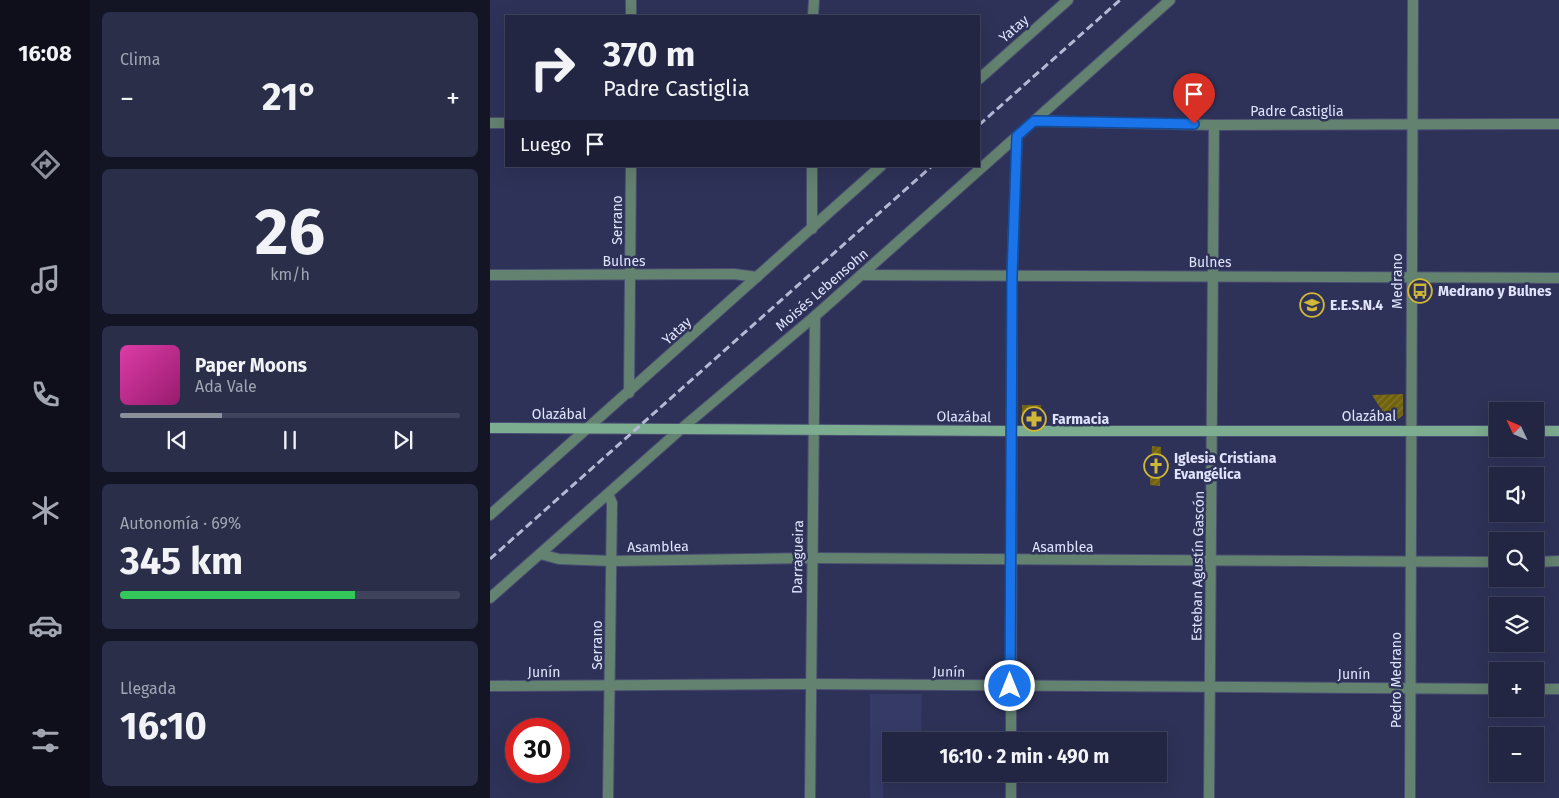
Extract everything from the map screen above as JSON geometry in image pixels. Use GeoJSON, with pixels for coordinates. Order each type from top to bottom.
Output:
{"type":"FeatureCollection","features":[{"type":"Feature","properties":{"kind":"street"},"geometry":{"type":"LineString","coordinates":[[631,0],[631,15]]}},
{"type":"Feature","properties":{"kind":"street"},"geometry":{"type":"LineString","coordinates":[[813,15],[814,0]]}},
{"type":"Feature","properties":{"kind":"street","name":"Yatay"},"geometry":{"type":"LineString","coordinates":[[980,78],[1068,0]]}},
{"type":"Feature","properties":{"kind":"street","name":"Moisés Lebensohn"},"geometry":{"type":"LineString","coordinates":[[490,598],[681,429],[815,316],[1170,0]]}},
{"type":"Feature","properties":{"kind":"street","name":"Medrano"},"geometry":{"type":"LineString","coordinates":[[1410,562],[1413,0]]}},
{"type":"Feature","properties":{"kind":"street","name":"Padre Castiglia"},"geometry":{"type":"LineString","coordinates":[[1034,121],[1214,125],[1559,124]]}},
{"type":"Feature","properties":{"kind":"street"},"geometry":{"type":"LineString","coordinates":[[490,123],[505,123]]}},
{"type":"Feature","properties":{"kind":"street","name":"Esteban Agustín Gascón"},"geometry":{"type":"LineString","coordinates":[[1209,798],[1214,125]]}},
{"type":"Feature","properties":{"kind":"street"},"geometry":{"type":"LineString","coordinates":[[1011,732],[1012,276],[1017,136]]}},
{"type":"Feature","properties":{"kind":"street","name":"Serrano"},"geometry":{"type":"LineString","coordinates":[[629,393],[631,167]]}},
{"type":"Feature","properties":{"kind":"street"},"geometry":{"type":"LineString","coordinates":[[812,167],[812,229]]}},
{"type":"Feature","properties":{"kind":"street","name":"Yatay"},"geometry":{"type":"LineString","coordinates":[[490,515],[591,427],[880,167]]}},
{"type":"Feature","properties":{"kind":"street","name":"Bulnes"},"geometry":{"type":"LineString","coordinates":[[490,275],[734,274],[757,277]]}},
{"type":"Feature","properties":{"kind":"street","name":"Bulnes"},"geometry":{"type":"LineString","coordinates":[[861,275],[1559,278]]}},
{"type":"Feature","properties":{"kind":"street","name":"Darragueira"},"geometry":{"type":"LineString","coordinates":[[810,798],[812,429],[815,316]]}},
{"type":"Feature","properties":{"kind":"street","name":"Olazábal"},"geometry":{"type":"LineString","coordinates":[[490,428],[1489,431]]}},
{"type":"Feature","properties":{"kind":"street"},"geometry":{"type":"LineString","coordinates":[[1544,431],[1559,431]]}},
{"type":"Feature","properties":{"kind":"street","name":"Serrano"},"geometry":{"type":"LineString","coordinates":[[608,494],[612,503],[608,798]]}},
{"type":"Feature","properties":{"kind":"street","name":"Asamblea"},"geometry":{"type":"LineString","coordinates":[[540,554],[559,559],[612,561],[812,558],[1011,561],[1489,562]]}},
{"type":"Feature","properties":{"kind":"street","name":"Pedro Medrano"},"geometry":{"type":"LineString","coordinates":[[1410,562],[1410,798]]}},
{"type":"Feature","properties":{"kind":"street"},"geometry":{"type":"LineString","coordinates":[[1544,562],[1559,562]]}},
{"type":"Feature","properties":{"kind":"street","name":"Junín"},"geometry":{"type":"LineString","coordinates":[[490,686],[810,684],[1489,689]]}},
{"type":"Feature","properties":{"kind":"street"},"geometry":{"type":"LineString","coordinates":[[1544,689],[1559,689]]}},
{"type":"Feature","properties":{"kind":"street"},"geometry":{"type":"LineString","coordinates":[[1011,782],[1011,798]]}},
{"type":"Feature","properties":{"kind":"shaded area"},"geometry":{"type":"Polygon","coordinates":[[[870,694],[922,694],[921,732],[882,732],[883,798],[870,798],[870,694]]]}},
{"type":"Feature","properties":{"kind":"building"},"geometry":{"type":"Polygon","coordinates":[[[1403,394],[1403,415],[1397,420],[1388,420],[1372,395],[1403,394]]]}},
{"type":"Feature","properties":{"kind":"building"},"geometry":{"type":"Polygon","coordinates":[[[1022,405],[1041,405],[1040,423],[1025,423],[1022,417],[1022,405]]]}},
{"type":"Feature","properties":{"kind":"building","name":"Iglesia Cristiana Evangélica"},"geometry":{"type":"Polygon","coordinates":[[[1152,446],[1161,447],[1160,486],[1150,485],[1152,446]]]}},
{"type":"Feature","properties":{"kind":"railway"},"geometry":{"type":"LineString","coordinates":[[980,124],[1120,0]]}},
{"type":"Feature","properties":{"kind":"railway"},"geometry":{"type":"LineString","coordinates":[[490,559],[931,167]]}},
{"type":"Feature","properties":{"kind":"place","name":"Medrano y Bulnes"},"geometry":{"type":"Point","coordinates":[1420,291]}},
{"type":"Feature","properties":{"kind":"place","name":"E.E.S.N.4"},"geometry":{"type":"Point","coordinates":[1312,305]}},
{"type":"Feature","properties":{"kind":"place","name":"Farmacia"},"geometry":{"type":"Point","coordinates":[1034,419]}},
{"type":"Feature","properties":{"kind":"place","name":"Iglesia Cristiana Evangélica"},"geometry":{"type":"Point","coordinates":[1156,466]}},
{"type":"Feature","properties":{"kind":"route"},"geometry":{"type":"LineString","coordinates":[[1010,686],[1012,276],[1017,136],[1034,121],[1194,124]]}}]}
